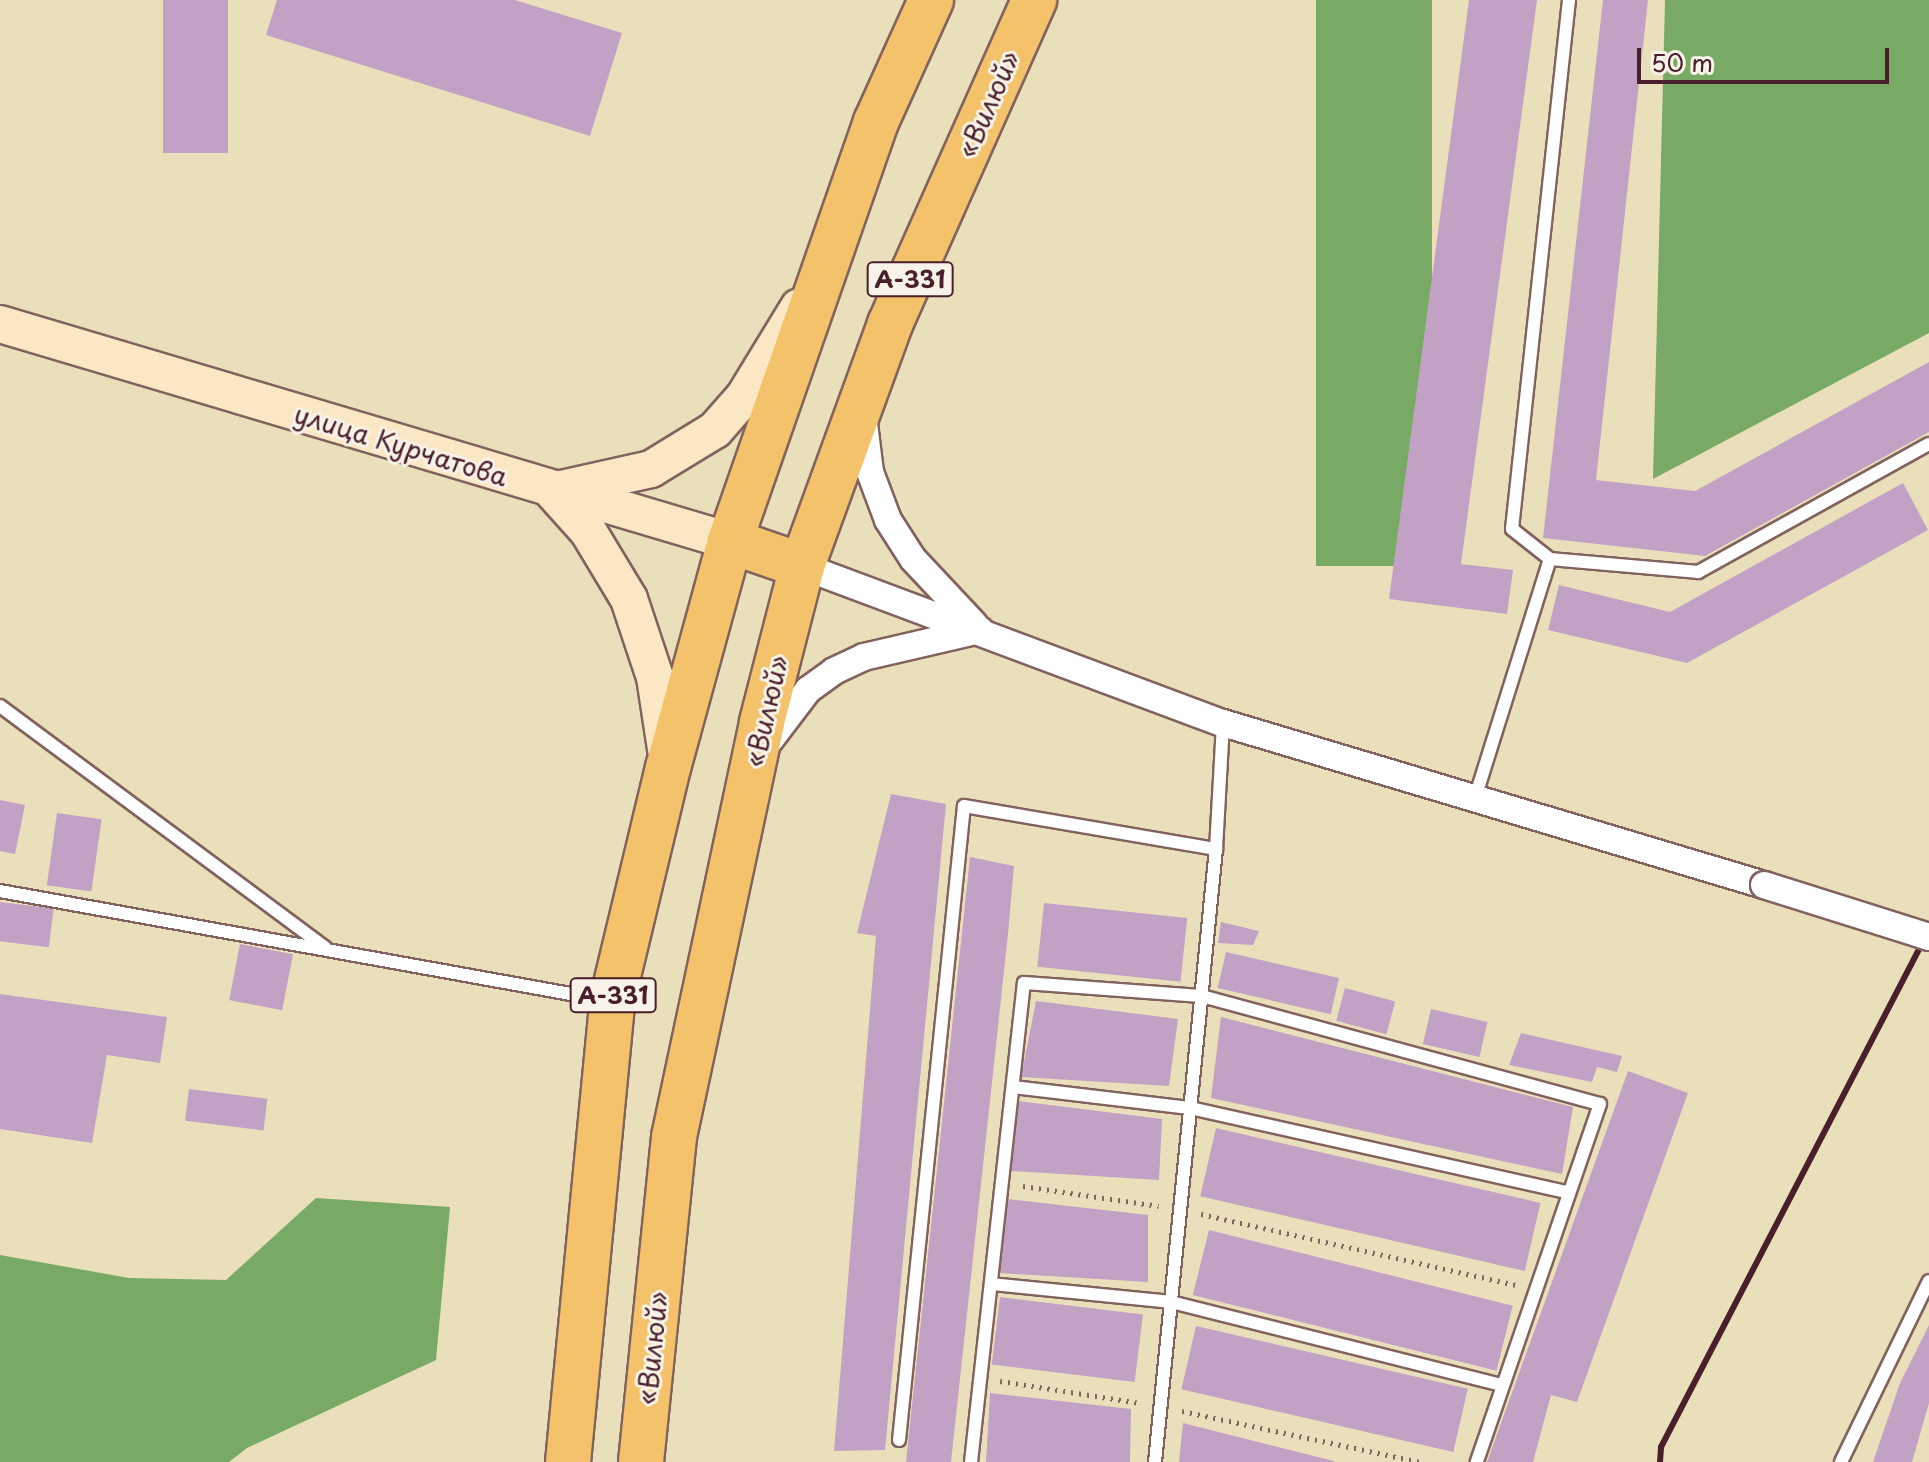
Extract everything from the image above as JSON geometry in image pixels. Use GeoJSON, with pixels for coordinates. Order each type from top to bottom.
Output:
{"type":"FeatureCollection","features":[{"type":"Feature","properties":{"kind":"highway","name":"А-331"},"geometry":{"type":"LineString","coordinates":[[568,1462],[612,1001],[668,768],[730,541],[876,122],[931,0]]}},
{"type":"Feature","properties":{"kind":"highway","name":"«Вилюй»"},"geometry":{"type":"LineString","coordinates":[[641,1462],[674,1137],[754,761],[802,566],[861,398],[1034,0]]}},
{"type":"Feature","properties":{"kind":"highway","name":"улица Курчатова"},"geometry":{"type":"LineString","coordinates":[[730,541],[802,566]]}},
{"type":"Feature","properties":{"kind":"main road"},"geometry":{"type":"LineString","coordinates":[[668,768],[655,677],[629,599],[588,531],[552,491],[651,469],[715,430],[744,397],[828,260]]}},
{"type":"Feature","properties":{"kind":"main road","name":"улица Курчатова"},"geometry":{"type":"LineString","coordinates":[[0,324],[552,491],[730,541]]}},
{"type":"Feature","properties":{"kind":"street"},"geometry":{"type":"LineString","coordinates":[[861,398],[870,472],[888,520],[913,559],[980,630]]}},
{"type":"Feature","properties":{"kind":"street"},"geometry":{"type":"LineString","coordinates":[[802,566],[1223,723],[1929,937]]}},
{"type":"Feature","properties":{"kind":"street"},"geometry":{"type":"LineString","coordinates":[[754,761],[808,690],[834,671],[864,657],[980,630]]}},
{"type":"Feature","properties":{"kind":"lane"},"geometry":{"type":"LineString","coordinates":[[1569,0],[1512,529],[1550,559],[1698,572],[1929,444]]}},
{"type":"Feature","properties":{"kind":"lane"},"geometry":{"type":"LineString","coordinates":[[1475,798],[1550,559]]}},
{"type":"Feature","properties":{"kind":"lane"},"geometry":{"type":"LineString","coordinates":[[0,706],[330,951]]}},
{"type":"Feature","properties":{"kind":"lane"},"geometry":{"type":"LineString","coordinates":[[1155,1462],[1216,849],[1223,723]]}},
{"type":"Feature","properties":{"kind":"lane"},"geometry":{"type":"LineString","coordinates":[[899,1440],[964,806],[1216,849]]}},
{"type":"Feature","properties":{"kind":"lane"},"geometry":{"type":"LineString","coordinates":[[0,891],[612,1001]]}},
{"type":"Feature","properties":{"kind":"lane"},"geometry":{"type":"LineString","coordinates":[[971,1462],[1024,983],[1202,996],[1600,1104],[1477,1462]]}},
{"type":"Feature","properties":{"kind":"lane"},"geometry":{"type":"LineString","coordinates":[[1013,1087],[1190,1108],[1569,1193]]}},
{"type":"Feature","properties":{"kind":"lane"},"geometry":{"type":"LineString","coordinates":[[1841,1462],[1929,1281]]}},
{"type":"Feature","properties":{"kind":"lane"},"geometry":{"type":"LineString","coordinates":[[991,1284],[1171,1302],[1502,1385]]}},
{"type":"Feature","properties":{"kind":"path"},"geometry":{"type":"LineString","coordinates":[[1002,1183],[1180,1209],[1535,1289]]}},
{"type":"Feature","properties":{"kind":"path"},"geometry":{"type":"LineString","coordinates":[[981,1378],[1160,1406],[1419,1462]]}},
{"type":"Feature","properties":{"kind":"green space"},"geometry":{"type":"Polygon","coordinates":[[[1316,0],[1432,0],[1432,566],[1316,566],[1316,0]]]}},
{"type":"Feature","properties":{"kind":"green space"},"geometry":{"type":"Polygon","coordinates":[[[1665,0],[1929,0],[1929,333],[1653,479],[1665,0]]]}},
{"type":"Feature","properties":{"kind":"green space"},"geometry":{"type":"Polygon","coordinates":[[[316,1198],[450,1207],[436,1360],[247,1448],[229,1462],[0,1462],[0,1255],[129,1278],[226,1280],[316,1198]]]}},
{"type":"Feature","properties":{"kind":"building"},"geometry":{"type":"Polygon","coordinates":[[[163,0],[228,0],[228,153],[163,153],[163,0]]]}},
{"type":"Feature","properties":{"kind":"building"},"geometry":{"type":"Polygon","coordinates":[[[277,0],[515,0],[622,33],[590,136],[266,35],[277,0]]]}},
{"type":"Feature","properties":{"kind":"building"},"geometry":{"type":"Polygon","coordinates":[[[1469,0],[1537,0],[1461,564],[1513,570],[1507,614],[1389,599],[1469,0]]]}},
{"type":"Feature","properties":{"kind":"building"},"geometry":{"type":"Polygon","coordinates":[[[1603,0],[1648,0],[1596,480],[1695,491],[1929,362],[1929,432],[1705,556],[1543,538],[1603,0]]]}},
{"type":"Feature","properties":{"kind":"building"},"geometry":{"type":"Polygon","coordinates":[[[1903,483],[1928,530],[1687,663],[1548,630],[1559,585],[1670,612],[1903,483]]]}},
{"type":"Feature","properties":{"kind":"building"},"geometry":{"type":"Polygon","coordinates":[[[891,794],[946,804],[885,1450],[834,1451],[876,936],[857,933],[891,794]]]}},
{"type":"Feature","properties":{"kind":"building"},"geometry":{"type":"Polygon","coordinates":[[[0,800],[25,805],[15,854],[0,851],[0,800]]]}},
{"type":"Feature","properties":{"kind":"building"},"geometry":{"type":"Polygon","coordinates":[[[57,813],[102,819],[91,892],[47,885],[57,813]]]}},
{"type":"Feature","properties":{"kind":"building"},"geometry":{"type":"Polygon","coordinates":[[[970,857],[1014,866],[1008,934],[951,1462],[906,1462],[970,857]]]}},
{"type":"Feature","properties":{"kind":"building"},"geometry":{"type":"Polygon","coordinates":[[[0,902],[54,909],[49,947],[0,941],[0,902]]]}},
{"type":"Feature","properties":{"kind":"building"},"geometry":{"type":"Polygon","coordinates":[[[1044,903],[1187,918],[1181,982],[1037,967],[1044,903]]]}},
{"type":"Feature","properties":{"kind":"building"},"geometry":{"type":"Polygon","coordinates":[[[1221,922],[1259,931],[1253,945],[1218,943],[1221,922]]]}},
{"type":"Feature","properties":{"kind":"building"},"geometry":{"type":"Polygon","coordinates":[[[240,944],[293,954],[282,1010],[229,1000],[240,944]]]}},
{"type":"Feature","properties":{"kind":"building"},"geometry":{"type":"Polygon","coordinates":[[[1226,952],[1339,978],[1331,1014],[1218,988],[1226,952]]]}},
{"type":"Feature","properties":{"kind":"building"},"geometry":{"type":"Polygon","coordinates":[[[1345,988],[1395,1001],[1386,1034],[1336,1021],[1345,988]]]}},
{"type":"Feature","properties":{"kind":"building"},"geometry":{"type":"Polygon","coordinates":[[[0,994],[167,1017],[160,1063],[107,1055],[92,1143],[0,1129],[0,994]]]}},
{"type":"Feature","properties":{"kind":"building"},"geometry":{"type":"Polygon","coordinates":[[[1036,1001],[1178,1019],[1169,1086],[1021,1077],[1036,1001]]]}},
{"type":"Feature","properties":{"kind":"building"},"geometry":{"type":"Polygon","coordinates":[[[1431,1009],[1488,1022],[1479,1057],[1423,1044],[1431,1009]]]}},
{"type":"Feature","properties":{"kind":"building"},"geometry":{"type":"Polygon","coordinates":[[[1221,1017],[1573,1107],[1562,1174],[1211,1098],[1221,1017]]]}},
{"type":"Feature","properties":{"kind":"building"},"geometry":{"type":"Polygon","coordinates":[[[1521,1033],[1622,1056],[1617,1072],[1597,1067],[1592,1082],[1509,1065],[1521,1033]]]}},
{"type":"Feature","properties":{"kind":"building"},"geometry":{"type":"Polygon","coordinates":[[[1628,1071],[1688,1093],[1577,1402],[1551,1395],[1533,1462],[1487,1462],[1628,1071]]]}},
{"type":"Feature","properties":{"kind":"building"},"geometry":{"type":"Polygon","coordinates":[[[189,1089],[267,1099],[264,1130],[185,1121],[189,1089]]]}},
{"type":"Feature","properties":{"kind":"building"},"geometry":{"type":"Polygon","coordinates":[[[1018,1101],[1162,1119],[1159,1180],[1011,1171],[1018,1101]]]}},
{"type":"Feature","properties":{"kind":"building"},"geometry":{"type":"Polygon","coordinates":[[[1216,1128],[1540,1203],[1525,1271],[1200,1196],[1216,1128]]]}},
{"type":"Feature","properties":{"kind":"building"},"geometry":{"type":"Polygon","coordinates":[[[1008,1199],[1148,1215],[1148,1282],[999,1273],[1008,1199]]]}},
{"type":"Feature","properties":{"kind":"building"},"geometry":{"type":"Polygon","coordinates":[[[1209,1230],[1513,1306],[1496,1371],[1193,1295],[1209,1230]]]}},
{"type":"Feature","properties":{"kind":"building"},"geometry":{"type":"Polygon","coordinates":[[[1000,1297],[1143,1315],[1135,1382],[992,1364],[1000,1297]]]}},
{"type":"Feature","properties":{"kind":"building"},"geometry":{"type":"Polygon","coordinates":[[[1929,1325],[1929,1403],[1912,1462],[1873,1462],[1900,1383],[1929,1325]]]}},
{"type":"Feature","properties":{"kind":"building"},"geometry":{"type":"Polygon","coordinates":[[[1196,1326],[1468,1389],[1453,1452],[1181,1389],[1196,1326]]]}},
{"type":"Feature","properties":{"kind":"building"},"geometry":{"type":"Polygon","coordinates":[[[990,1393],[1131,1409],[1130,1462],[986,1462],[990,1393]]]}},
{"type":"Feature","properties":{"kind":"building"},"geometry":{"type":"Polygon","coordinates":[[[1183,1423],[1334,1461],[1334,1462],[1179,1462],[1183,1423]]]}},
{"type":"Feature","properties":{"kind":"railway"},"geometry":{"type":"LineString","coordinates":[[1660,1462],[1661,1447],[1929,930]]}}]}
